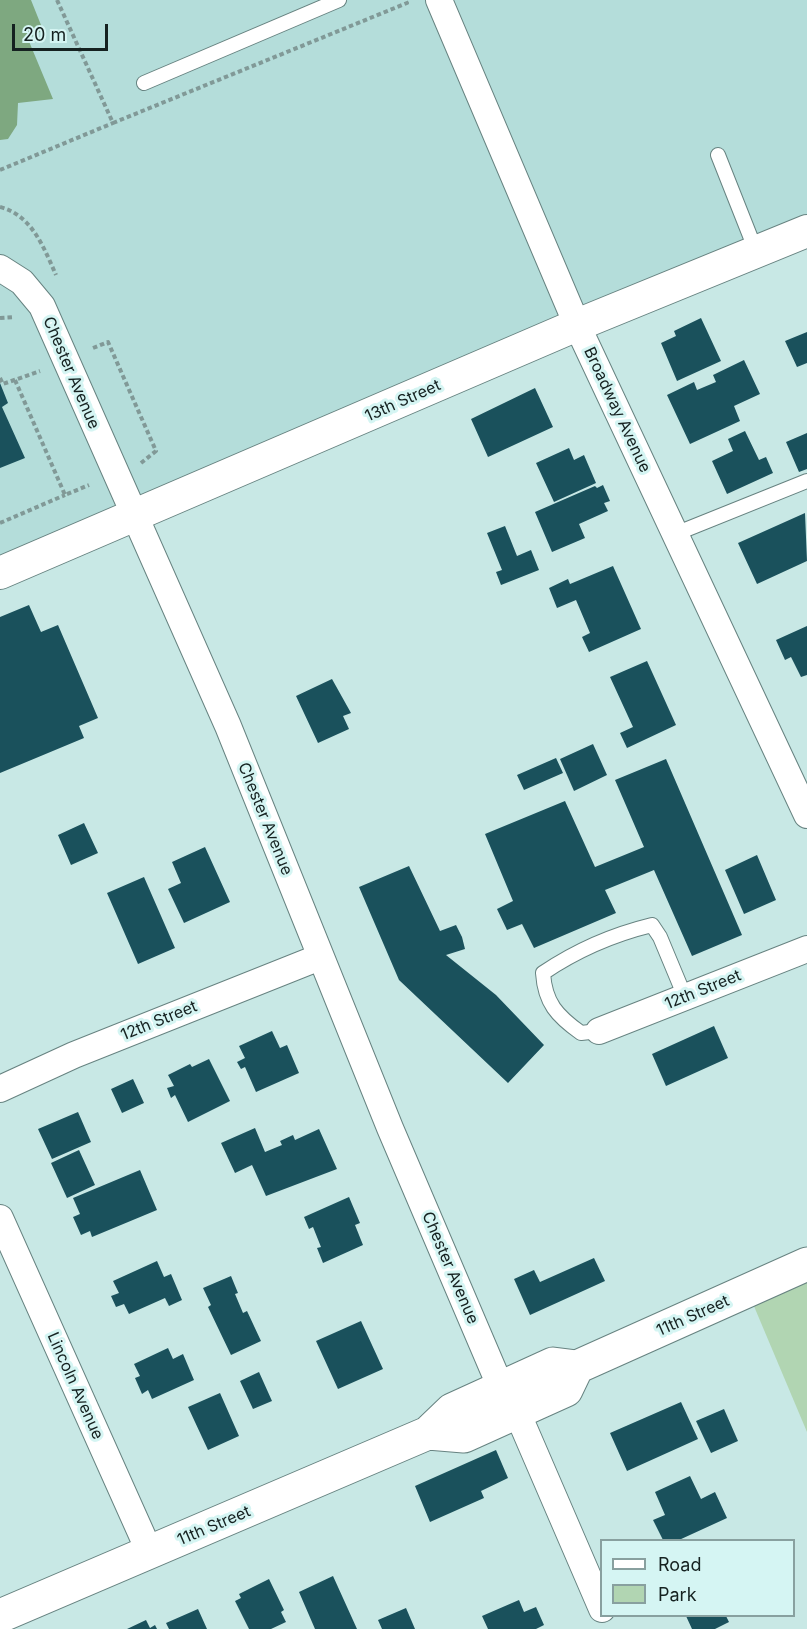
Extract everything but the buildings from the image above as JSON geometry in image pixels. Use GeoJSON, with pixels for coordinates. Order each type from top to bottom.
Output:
{"type":"FeatureCollection","features":[{"type":"Feature","properties":{"kind":"main road","name":"11th Street"},"geometry":{"type":"LineString","coordinates":[[0,1616],[428,1433],[452,1410],[509,1400],[553,1364],[578,1367],[807,1264]]}},
{"type":"Feature","properties":{"kind":"street","name":"Broadway Avenue"},"geometry":{"type":"LineString","coordinates":[[439,0],[577,325],[807,815]]}},
{"type":"Feature","properties":{"kind":"street","name":"13th Street"},"geometry":{"type":"LineString","coordinates":[[0,573],[134,518],[577,325],[807,231]]}},
{"type":"Feature","properties":{"kind":"street","name":"Chester Avenue"},"geometry":{"type":"LineString","coordinates":[[0,268],[22,282],[42,306],[228,726],[320,957],[509,1400],[600,1605]]}},
{"type":"Feature","properties":{"kind":"street","name":"12th Street"},"geometry":{"type":"LineString","coordinates":[[599,1031],[807,949]]}},
{"type":"Feature","properties":{"kind":"street","name":"12th Street"},"geometry":{"type":"LineString","coordinates":[[0,1089],[74,1055],[320,957]]}},
{"type":"Feature","properties":{"kind":"street","name":"Lincoln Avenue"},"geometry":{"type":"LineString","coordinates":[[0,1218],[150,1553]]}},
{"type":"Feature","properties":{"kind":"lane"},"geometry":{"type":"LineString","coordinates":[[144,82],[339,0]]}},
{"type":"Feature","properties":{"kind":"lane"},"geometry":{"type":"LineString","coordinates":[[718,155],[756,251]]}},
{"type":"Feature","properties":{"kind":"lane"},"geometry":{"type":"LineString","coordinates":[[675,534],[807,481]]}},
{"type":"Feature","properties":{"kind":"lane"},"geometry":{"type":"LineString","coordinates":[[599,1031],[581,1033],[564,1021],[545,994],[543,972],[577,950],[628,931],[652,925],[660,937],[685,997]]}},
{"type":"Feature","properties":{"kind":"path"},"geometry":{"type":"LineString","coordinates":[[0,170],[112,123]]}},
{"type":"Feature","properties":{"kind":"path"},"geometry":{"type":"LineString","coordinates":[[0,207],[10,209],[37,235],[56,276]]}},
{"type":"Feature","properties":{"kind":"path"},"geometry":{"type":"LineString","coordinates":[[89,349],[108,342],[156,451],[137,466]]}},
{"type":"Feature","properties":{"kind":"path"},"geometry":{"type":"LineString","coordinates":[[0,378],[3,384],[46,369]]}},
{"type":"Feature","properties":{"kind":"path"},"geometry":{"type":"LineString","coordinates":[[15,380],[65,495]]}},
{"type":"Feature","properties":{"kind":"path"},"geometry":{"type":"LineString","coordinates":[[0,524],[95,483]]}},
{"type":"Feature","properties":{"kind":"shaded area"},"geometry":{"type":"Polygon","coordinates":[[[0,0],[807,0],[807,234],[0,572],[0,0]]]}},
{"type":"Feature","properties":{"kind":"green space"},"geometry":{"type":"Polygon","coordinates":[[[0,0],[31,0],[43,30],[28,39],[53,99],[18,103],[17,125],[8,139],[0,140],[0,0]]]}},
{"type":"Feature","properties":{"kind":"green space"},"geometry":{"type":"Polygon","coordinates":[[[807,1264],[807,1432],[748,1292],[807,1264]]]}}]}
